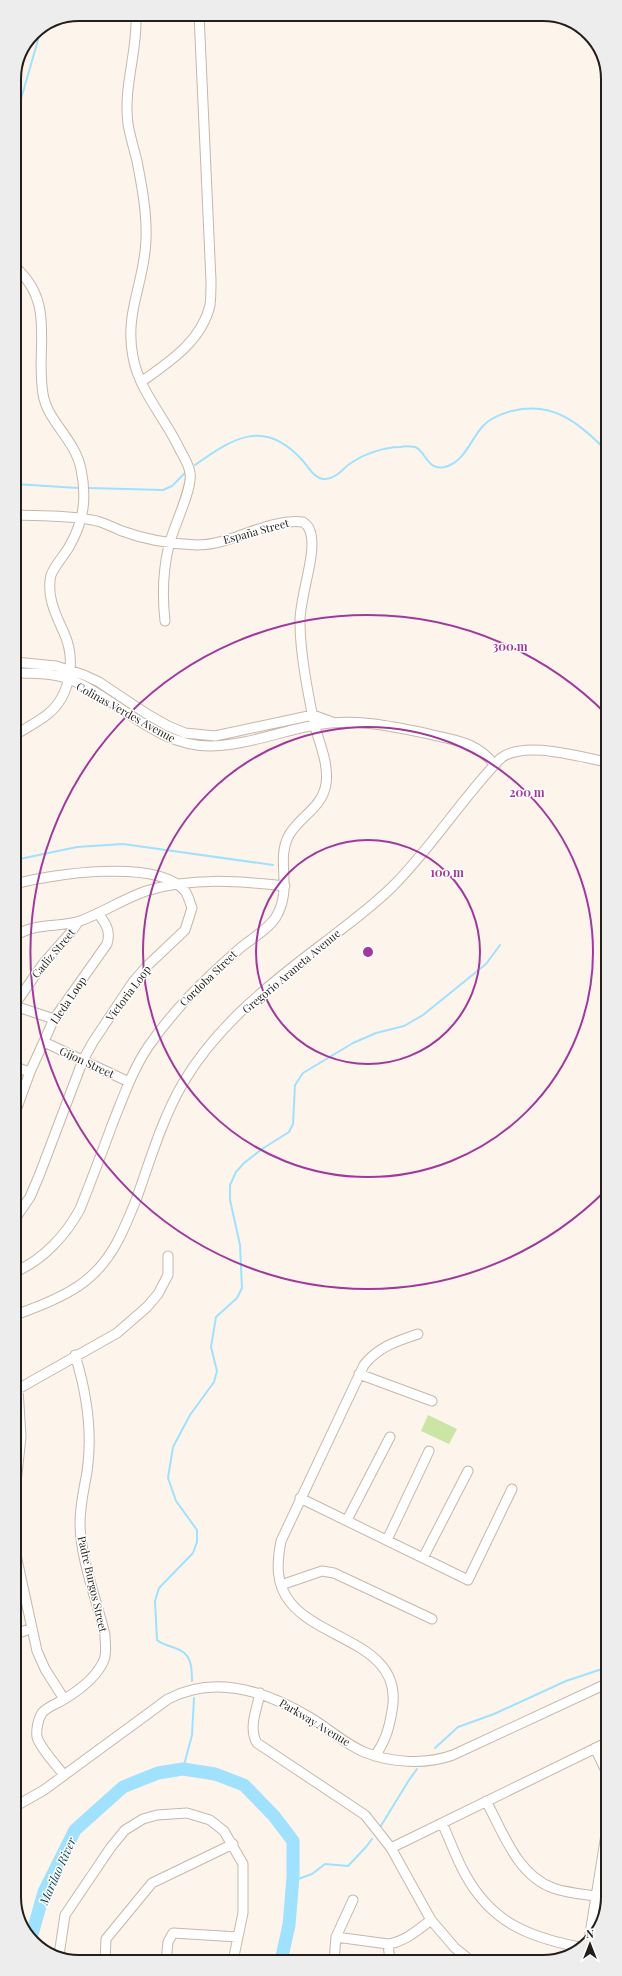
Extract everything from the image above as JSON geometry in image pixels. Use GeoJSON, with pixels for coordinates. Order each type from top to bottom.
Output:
{"type":"FeatureCollection","features":[{"type":"Feature","properties":{"kind":"street"},"geometry":{"type":"LineString","coordinates":[[135,21],[127,86],[128,124],[146,214],[146,237],[145,262],[135,293],[130,325],[133,358],[141,382],[170,429],[188,465],[191,475],[169,544],[163,588],[165,621]]}},
{"type":"Feature","properties":{"kind":"street"},"geometry":{"type":"LineString","coordinates":[[141,382],[181,353],[203,324],[210,305],[211,281],[199,21]]}},
{"type":"Feature","properties":{"kind":"street"},"geometry":{"type":"LineString","coordinates":[[21,274],[30,284],[39,299],[42,317],[43,394],[50,413],[77,452],[84,489],[82,519],[68,548],[51,576],[51,603],[68,643],[70,653],[70,670],[68,679],[62,696],[48,714],[21,731]]}},
{"type":"Feature","properties":{"kind":"street","name":"España Street"},"geometry":{"type":"LineString","coordinates":[[21,515],[98,521],[123,532],[169,544],[199,545],[234,537],[290,520],[303,522],[310,530],[312,550],[301,604],[300,623],[313,715]]}},
{"type":"Feature","properties":{"kind":"street","name":"Colinas Verdes Avenue"},"geometry":{"type":"LineString","coordinates":[[21,663],[56,666],[99,682],[147,714],[168,726],[185,733],[215,736],[313,715],[332,722]]}},
{"type":"Feature","properties":{"kind":"street","name":"Colinas Verdes Avenue"},"geometry":{"type":"LineString","coordinates":[[21,673],[31,673],[68,679],[91,691],[147,726],[170,738],[184,743],[212,746],[229,745],[332,722],[372,723],[458,741],[484,753],[495,765]]}},
{"type":"Feature","properties":{"kind":"street","name":"Cordoba Street"},"geometry":{"type":"LineString","coordinates":[[21,1269],[46,1253],[73,1223],[80,1209],[129,1082],[148,1048],[191,992],[240,948],[267,927],[275,917],[285,886],[284,858],[288,838],[296,827],[317,805],[326,787],[326,766],[313,715]]}},
{"type":"Feature","properties":{"kind":"street","name":"Gregorio Araneta Avenue"},"geometry":{"type":"LineString","coordinates":[[21,1313],[74,1289],[90,1278],[110,1255],[123,1233],[172,1104],[183,1083],[205,1051],[231,1021],[286,972],[370,907],[394,886],[495,765],[506,754],[528,750],[565,754],[601,761]]}},
{"type":"Feature","properties":{"kind":"street"},"geometry":{"type":"LineString","coordinates":[[21,883],[32,880],[124,871],[147,873],[177,884]]}},
{"type":"Feature","properties":{"kind":"street"},"geometry":{"type":"LineString","coordinates":[[21,932],[46,925],[78,922],[147,891],[177,884],[196,882],[241,882],[285,886]]}},
{"type":"Feature","properties":{"kind":"street","name":"Victoria Loop"},"geometry":{"type":"LineString","coordinates":[[21,1210],[30,1197],[40,1176],[83,1060],[93,1042],[133,982],[146,967],[185,930],[192,908],[186,892],[177,884]]}},
{"type":"Feature","properties":{"kind":"street","name":"Lleda Loop"},"geometry":{"type":"LineString","coordinates":[[21,1097],[30,1072],[54,1019],[107,944],[109,935],[107,925],[98,913]]}},
{"type":"Feature","properties":{"kind":"street","name":"Cadiz Street"},"geometry":{"type":"LineString","coordinates":[[21,996],[43,964],[72,932],[78,922]]}},
{"type":"Feature","properties":{"kind":"street"},"geometry":{"type":"LineString","coordinates":[[21,1007],[54,1019]]}},
{"type":"Feature","properties":{"kind":"street","name":"Gijon Street"},"geometry":{"type":"LineString","coordinates":[[44,1042],[129,1082]]}},
{"type":"Feature","properties":{"kind":"street"},"geometry":{"type":"LineString","coordinates":[[21,1069],[30,1072]]}},
{"type":"Feature","properties":{"kind":"street"},"geometry":{"type":"LineString","coordinates":[[21,1387],[75,1355],[117,1333],[148,1307],[158,1294],[168,1275],[168,1256]]}},
{"type":"Feature","properties":{"kind":"street"},"geometry":{"type":"LineString","coordinates":[[375,1756],[383,1745],[388,1731],[395,1699],[384,1668],[374,1657],[306,1616],[290,1602],[281,1585],[277,1566],[281,1541],[359,1374],[371,1356],[378,1350],[418,1334]]}},
{"type":"Feature","properties":{"kind":"street","name":"Padre Burgos Street"},"geometry":{"type":"LineString","coordinates":[[64,1775],[37,1738],[37,1729],[41,1714],[64,1699],[95,1673],[105,1659],[106,1646],[105,1635],[81,1536],[81,1503],[88,1456],[88,1417],[86,1393],[75,1355]]}},
{"type":"Feature","properties":{"kind":"street"},"geometry":{"type":"LineString","coordinates":[[359,1374],[432,1401]]}},
{"type":"Feature","properties":{"kind":"street"},"geometry":{"type":"LineString","coordinates":[[347,1520],[390,1437]]}},
{"type":"Feature","properties":{"kind":"street"},"geometry":{"type":"LineString","coordinates":[[387,1540],[429,1451]]}},
{"type":"Feature","properties":{"kind":"street"},"geometry":{"type":"LineString","coordinates":[[423,1558],[468,1471]]}},
{"type":"Feature","properties":{"kind":"street"},"geometry":{"type":"LineString","coordinates":[[300,1498],[468,1580],[512,1489]]}},
{"type":"Feature","properties":{"kind":"street"},"geometry":{"type":"LineString","coordinates":[[281,1585],[322,1571],[334,1573],[432,1619]]}},
{"type":"Feature","properties":{"kind":"street"},"geometry":{"type":"LineString","coordinates":[[21,1581],[37,1651],[45,1669],[64,1699]]}},
{"type":"Feature","properties":{"kind":"street"},"geometry":{"type":"LineString","coordinates":[[21,1632],[32,1628]]}},
{"type":"Feature","properties":{"kind":"street","name":"Parkway Avenue"},"geometry":{"type":"LineString","coordinates":[[21,1803],[44,1790],[175,1695],[204,1686],[238,1688],[277,1699],[311,1718],[362,1752],[393,1760],[413,1761],[434,1760],[446,1757],[601,1686]]}},
{"type":"Feature","properties":{"kind":"street"},"geometry":{"type":"LineString","coordinates":[[260,1693],[252,1728],[252,1734],[257,1743],[365,1815],[372,1822],[391,1848],[431,1920],[455,1948],[464,1955]]}},
{"type":"Feature","properties":{"kind":"street"},"geometry":{"type":"LineString","coordinates":[[391,1848],[601,1745]]}},
{"type":"Feature","properties":{"kind":"street"},"geometry":{"type":"LineString","coordinates":[[595,1748],[601,1760]]}},
{"type":"Feature","properties":{"kind":"street"},"geometry":{"type":"LineString","coordinates":[[486,1801],[514,1854],[533,1876],[552,1888],[596,1896]]}},
{"type":"Feature","properties":{"kind":"street"},"geometry":{"type":"LineString","coordinates":[[59,1952],[65,1915],[111,1847],[125,1830],[143,1819],[157,1815],[186,1813],[210,1820],[224,1831],[233,1844],[243,1864],[243,1913],[234,1955]]}},
{"type":"Feature","properties":{"kind":"street"},"geometry":{"type":"LineString","coordinates":[[442,1823],[465,1874],[477,1893],[504,1920],[533,1935],[570,1945]]}},
{"type":"Feature","properties":{"kind":"street"},"geometry":{"type":"LineString","coordinates":[[106,1955],[106,1939],[152,1883],[233,1844]]}},
{"type":"Feature","properties":{"kind":"street"},"geometry":{"type":"LineString","coordinates":[[592,1924],[601,1865]]}},
{"type":"Feature","properties":{"kind":"street"},"geometry":{"type":"LineString","coordinates":[[334,1955],[336,1936],[353,1900]]}},
{"type":"Feature","properties":{"kind":"street"},"geometry":{"type":"LineString","coordinates":[[336,1936],[388,1944],[404,1939],[431,1920]]}},
{"type":"Feature","properties":{"kind":"street"},"geometry":{"type":"LineString","coordinates":[[167,1955],[168,1942],[173,1933],[238,1937]]}},
{"type":"Feature","properties":{"kind":"street"},"geometry":{"type":"LineString","coordinates":[[388,1944],[389,1955]]}},
{"type":"Feature","properties":{"kind":"green space"},"geometry":{"type":"Polygon","coordinates":[[[428,1415],[457,1429],[449,1444],[421,1431],[428,1415]]]}},
{"type":"Feature","properties":{"kind":"waterway"},"geometry":{"type":"LineString","coordinates":[[21,99],[38,38]]}},
{"type":"Feature","properties":{"kind":"waterway"},"geometry":{"type":"LineString","coordinates":[[195,465],[209,455],[236,440],[249,436],[262,436],[276,440],[289,448],[303,461],[315,476],[322,479],[333,477],[351,463],[368,454],[394,447],[415,447],[422,452],[431,464],[441,468],[448,466],[459,459],[479,431],[489,421],[508,412],[527,409],[540,409],[553,412],[564,417],[575,423],[601,445]]}},
{"type":"Feature","properties":{"kind":"waterway"},"geometry":{"type":"LineString","coordinates":[[89,488],[163,490],[172,486],[185,473]]}},
{"type":"Feature","properties":{"kind":"waterway"},"geometry":{"type":"LineString","coordinates":[[21,484],[78,488]]}},
{"type":"Feature","properties":{"kind":"waterway"},"geometry":{"type":"LineString","coordinates":[[21,859],[77,847],[123,844],[273,865]]}},
{"type":"Feature","properties":{"kind":"waterway"},"geometry":{"type":"LineString","coordinates":[[192,1681],[192,1670],[190,1660],[187,1656],[180,1650],[163,1644],[157,1640],[155,1601],[159,1588],[193,1553],[197,1542],[197,1530],[176,1501],[168,1478],[173,1447],[190,1415],[214,1382],[217,1371],[211,1347],[216,1317],[237,1298],[242,1288],[240,1245],[230,1200],[230,1185],[236,1172],[244,1163],[262,1149],[289,1132],[293,1124],[295,1085],[303,1073],[353,1043],[376,1033],[404,1026],[423,1015],[486,964],[500,945]]}},
{"type":"Feature","properties":{"kind":"waterway"},"geometry":{"type":"LineString","coordinates":[[435,1748],[458,1727],[494,1714],[566,1681],[601,1669]]}},
{"type":"Feature","properties":{"kind":"waterway"},"geometry":{"type":"LineString","coordinates":[[183,1769],[192,1735],[194,1698]]}},
{"type":"Feature","properties":{"kind":"waterway","name":"Marilao River"},"geometry":{"type":"LineString","coordinates":[[33,1931],[44,1892],[75,1830],[123,1787],[158,1773],[183,1769],[215,1774],[244,1785],[274,1816],[293,1841],[293,1877],[289,1925],[282,1955]]}},
{"type":"Feature","properties":{"kind":"waterway"},"geometry":{"type":"LineString","coordinates":[[379,1829],[417,1769]]}},
{"type":"Feature","properties":{"kind":"waterway"},"geometry":{"type":"LineString","coordinates":[[293,1881],[312,1874],[325,1864],[348,1866],[372,1839]]}}]}
